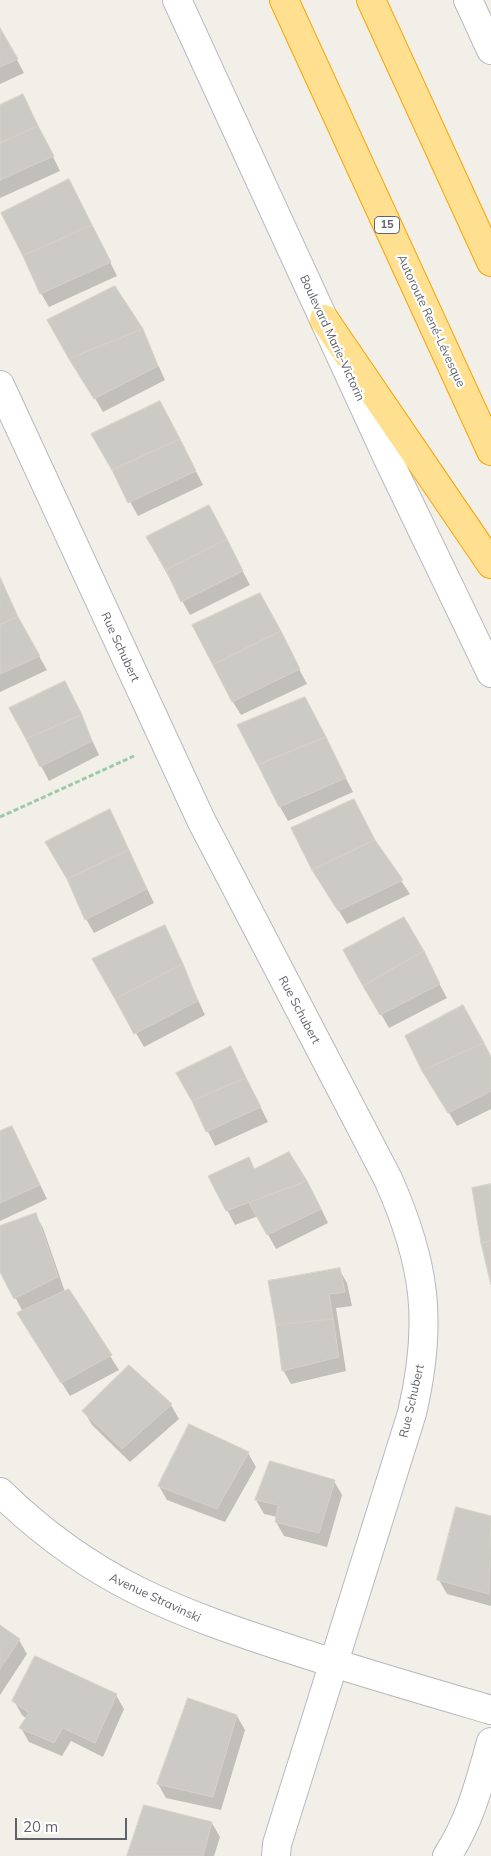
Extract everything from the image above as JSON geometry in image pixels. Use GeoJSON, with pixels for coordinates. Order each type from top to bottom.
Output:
{"type":"FeatureCollection","features":[{"type":"Feature","properties":{"kind":"highway","name":"Autoroute René-Lévesque"},"geometry":{"type":"LineString","coordinates":[[284,0],[491,451]]}},
{"type":"Feature","properties":{"kind":"highway"},"geometry":{"type":"LineString","coordinates":[[371,0],[491,262]]}},
{"type":"Feature","properties":{"kind":"highway"},"geometry":{"type":"LineString","coordinates":[[324,319],[491,564]]}},
{"type":"Feature","properties":{"kind":"street","name":"Boulevard Marie-Victorin"},"geometry":{"type":"LineString","coordinates":[[177,0],[441,571],[491,673]]}},
{"type":"Feature","properties":{"kind":"street"},"geometry":{"type":"LineString","coordinates":[[468,0],[491,50]]}},
{"type":"Feature","properties":{"kind":"street","name":"Rue Schubert"},"geometry":{"type":"LineString","coordinates":[[0,385],[201,820],[388,1179],[409,1233],[424,1298],[425,1333],[421,1372],[408,1426],[334,1663]]}},
{"type":"Feature","properties":{"kind":"street","name":"Avenue Stravinski"},"geometry":{"type":"LineString","coordinates":[[0,1492],[65,1548],[117,1582],[207,1622],[334,1663],[491,1710]]}},
{"type":"Feature","properties":{"kind":"street"},"geometry":{"type":"LineString","coordinates":[[276,1856],[277,1844],[334,1663]]}},
{"type":"Feature","properties":{"kind":"street"},"geometry":{"type":"LineString","coordinates":[[447,1856],[461,1834],[473,1807],[491,1742]]}},
{"type":"Feature","properties":{"kind":"path"},"geometry":{"type":"LineString","coordinates":[[0,817],[142,753]]}},
{"type":"Feature","properties":{"kind":"building"},"geometry":{"type":"Polygon","coordinates":[[[0,28],[18,59],[0,67],[0,28]]]}},
{"type":"Feature","properties":{"kind":"building"},"geometry":{"type":"Polygon","coordinates":[[[23,94],[38,126],[0,143],[0,105],[23,94]]]}},
{"type":"Feature","properties":{"kind":"building"},"geometry":{"type":"Polygon","coordinates":[[[38,126],[54,156],[0,180],[0,143],[38,126]]]}},
{"type":"Feature","properties":{"kind":"building"},"geometry":{"type":"Polygon","coordinates":[[[69,179],[92,225],[23,256],[1,213],[69,179]]]}},
{"type":"Feature","properties":{"kind":"building"},"geometry":{"type":"Polygon","coordinates":[[[92,225],[111,262],[40,294],[23,256],[92,225]]]}},
{"type":"Feature","properties":{"kind":"building"},"geometry":{"type":"Polygon","coordinates":[[[115,286],[143,329],[69,359],[47,320],[115,286]]]}},
{"type":"Feature","properties":{"kind":"building"},"geometry":{"type":"Polygon","coordinates":[[[143,329],[158,366],[94,399],[69,359],[143,329]]]}},
{"type":"Feature","properties":{"kind":"building"},"geometry":{"type":"Polygon","coordinates":[[[160,401],[180,439],[112,470],[91,434],[160,401]]]}},
{"type":"Feature","properties":{"kind":"building"},"geometry":{"type":"Polygon","coordinates":[[[180,439],[196,471],[128,503],[112,470],[180,439]]]}},
{"type":"Feature","properties":{"kind":"building"},"geometry":{"type":"Polygon","coordinates":[[[209,505],[227,539],[166,570],[146,537],[209,505]]]}},
{"type":"Feature","properties":{"kind":"building"},"geometry":{"type":"Polygon","coordinates":[[[227,539],[243,571],[181,602],[166,570],[227,539]]]}},
{"type":"Feature","properties":{"kind":"building"},"geometry":{"type":"Polygon","coordinates":[[[0,577],[18,617],[0,625],[0,577]]]}},
{"type":"Feature","properties":{"kind":"building"},"geometry":{"type":"Polygon","coordinates":[[[260,593],[281,631],[213,665],[192,625],[260,593]]]}},
{"type":"Feature","properties":{"kind":"building"},"geometry":{"type":"Polygon","coordinates":[[[18,617],[40,656],[0,674],[0,625],[18,617]]]}},
{"type":"Feature","properties":{"kind":"building"},"geometry":{"type":"Polygon","coordinates":[[[281,631],[300,669],[232,702],[213,665],[281,631]]]}},
{"type":"Feature","properties":{"kind":"building"},"geometry":{"type":"Polygon","coordinates":[[[65,681],[82,715],[26,739],[9,708],[65,681]]]}},
{"type":"Feature","properties":{"kind":"building"},"geometry":{"type":"Polygon","coordinates":[[[305,697],[326,737],[258,765],[237,725],[305,697]]]}},
{"type":"Feature","properties":{"kind":"building"},"geometry":{"type":"Polygon","coordinates":[[[82,715],[92,741],[40,767],[26,739],[82,715]]]}},
{"type":"Feature","properties":{"kind":"building"},"geometry":{"type":"Polygon","coordinates":[[[326,737],[346,778],[279,807],[258,765],[326,737]]]}},
{"type":"Feature","properties":{"kind":"building"},"geometry":{"type":"Polygon","coordinates":[[[354,799],[375,840],[312,870],[291,828],[354,799]]]}},
{"type":"Feature","properties":{"kind":"building"},"geometry":{"type":"Polygon","coordinates":[[[110,809],[129,850],[67,879],[45,842],[110,809]]]}},
{"type":"Feature","properties":{"kind":"building"},"geometry":{"type":"Polygon","coordinates":[[[375,840],[403,880],[338,911],[312,870],[375,840]]]}},
{"type":"Feature","properties":{"kind":"building"},"geometry":{"type":"Polygon","coordinates":[[[129,850],[147,889],[85,920],[67,879],[129,850]]]}},
{"type":"Feature","properties":{"kind":"building"},"geometry":{"type":"Polygon","coordinates":[[[404,917],[424,951],[363,986],[343,950],[404,917]]]}},
{"type":"Feature","properties":{"kind":"building"},"geometry":{"type":"Polygon","coordinates":[[[165,925],[183,964],[115,999],[92,959],[165,925]]]}},
{"type":"Feature","properties":{"kind":"building"},"geometry":{"type":"Polygon","coordinates":[[[424,951],[440,984],[380,1015],[363,986],[424,951]]]}},
{"type":"Feature","properties":{"kind":"building"},"geometry":{"type":"Polygon","coordinates":[[[183,964],[198,1001],[134,1034],[115,999],[183,964]]]}},
{"type":"Feature","properties":{"kind":"building"},"geometry":{"type":"Polygon","coordinates":[[[463,1005],[484,1043],[422,1071],[405,1036],[463,1005]]]}},
{"type":"Feature","properties":{"kind":"building"},"geometry":{"type":"Polygon","coordinates":[[[484,1043],[491,1057],[491,1091],[448,1113],[422,1071],[484,1043]]]}},
{"type":"Feature","properties":{"kind":"building"},"geometry":{"type":"Polygon","coordinates":[[[231,1046],[246,1078],[192,1101],[176,1073],[231,1046]]]}},
{"type":"Feature","properties":{"kind":"building"},"geometry":{"type":"Polygon","coordinates":[[[246,1078],[261,1107],[206,1132],[192,1101],[246,1078]]]}},
{"type":"Feature","properties":{"kind":"building"},"geometry":{"type":"Polygon","coordinates":[[[12,1126],[40,1185],[0,1203],[0,1131],[12,1126]]]}},
{"type":"Feature","properties":{"kind":"building"},"geometry":{"type":"Polygon","coordinates":[[[289,1152],[307,1181],[226,1211],[208,1176],[249,1157],[254,1169],[289,1152]]]}},
{"type":"Feature","properties":{"kind":"building"},"geometry":{"type":"Polygon","coordinates":[[[307,1181],[321,1209],[267,1235],[249,1203],[307,1181]]]}},
{"type":"Feature","properties":{"kind":"building"},"geometry":{"type":"Polygon","coordinates":[[[491,1184],[491,1241],[481,1243],[472,1188],[491,1184]]]}},
{"type":"Feature","properties":{"kind":"building"},"geometry":{"type":"Polygon","coordinates":[[[36,1213],[58,1277],[14,1299],[0,1272],[0,1226],[36,1213]]]}},
{"type":"Feature","properties":{"kind":"building"},"geometry":{"type":"Polygon","coordinates":[[[491,1241],[491,1285],[481,1243],[491,1241]]]}},
{"type":"Feature","properties":{"kind":"building"},"geometry":{"type":"Polygon","coordinates":[[[340,1268],[345,1292],[329,1294],[333,1319],[276,1325],[268,1281],[340,1268]]]}},
{"type":"Feature","properties":{"kind":"building"},"geometry":{"type":"Polygon","coordinates":[[[69,1289],[112,1355],[61,1383],[17,1313],[69,1289]]]}},
{"type":"Feature","properties":{"kind":"building"},"geometry":{"type":"Polygon","coordinates":[[[333,1319],[339,1357],[282,1371],[276,1325],[333,1319]]]}},
{"type":"Feature","properties":{"kind":"building"},"geometry":{"type":"Polygon","coordinates":[[[129,1365],[172,1404],[122,1449],[82,1411],[129,1365]]]}},
{"type":"Feature","properties":{"kind":"building"},"geometry":{"type":"Polygon","coordinates":[[[189,1424],[249,1452],[217,1509],[158,1486],[189,1424]]]}},
{"type":"Feature","properties":{"kind":"building"},"geometry":{"type":"Polygon","coordinates":[[[270,1461],[335,1480],[319,1533],[275,1522],[278,1505],[255,1500],[270,1461]]]}},
{"type":"Feature","properties":{"kind":"building"},"geometry":{"type":"Polygon","coordinates":[[[456,1507],[491,1516],[489,1594],[437,1580],[456,1507]]]}},
{"type":"Feature","properties":{"kind":"building"},"geometry":{"type":"Polygon","coordinates":[[[0,1625],[20,1639],[0,1669],[0,1625]]]}},
{"type":"Feature","properties":{"kind":"building"},"geometry":{"type":"Polygon","coordinates":[[[35,1656],[117,1694],[95,1743],[63,1728],[54,1743],[19,1728],[29,1713],[12,1701],[35,1656]]]}},
{"type":"Feature","properties":{"kind":"building"},"geometry":{"type":"Polygon","coordinates":[[[188,1698],[237,1715],[213,1797],[157,1784],[188,1698]]]}},
{"type":"Feature","properties":{"kind":"building"},"geometry":{"type":"Polygon","coordinates":[[[144,1805],[212,1822],[203,1856],[127,1856],[144,1805]]]}}]}
